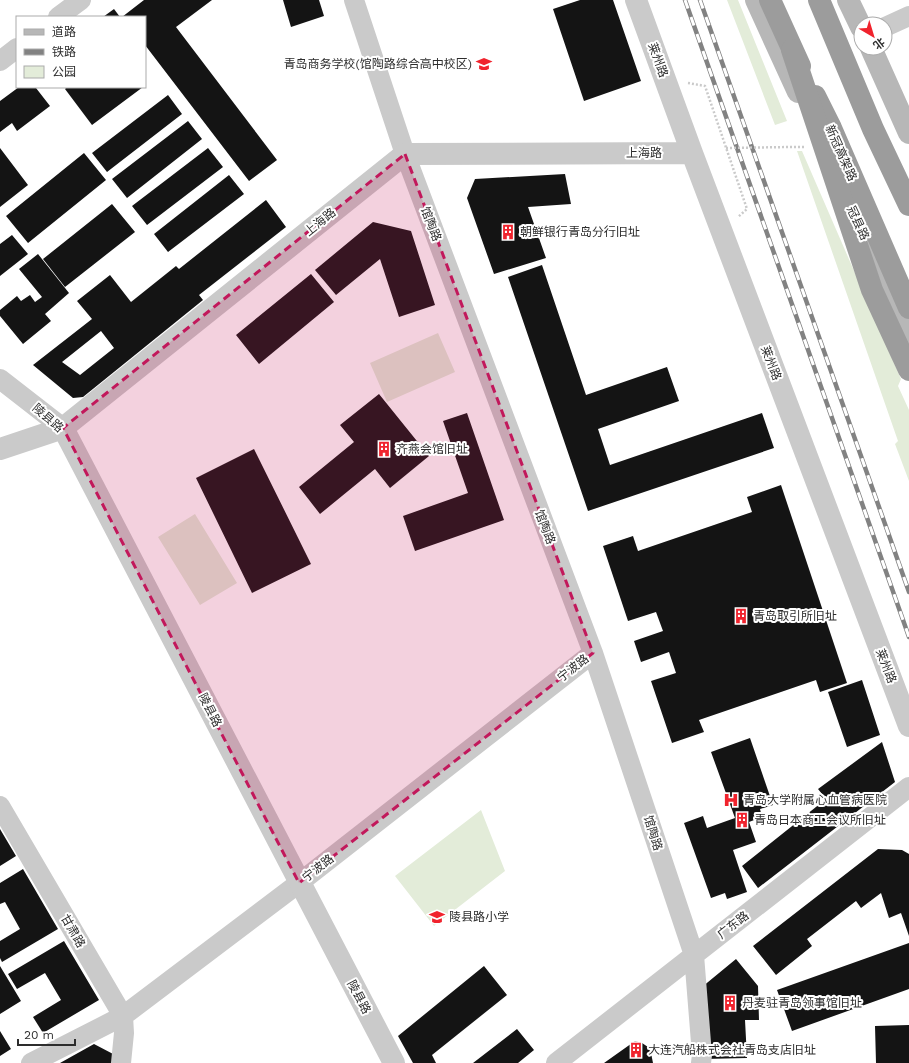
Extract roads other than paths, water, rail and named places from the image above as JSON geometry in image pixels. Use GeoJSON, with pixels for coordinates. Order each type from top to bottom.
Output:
{"type":"FeatureCollection","features":[{"type":"Feature","properties":{"kind":"highway","name":"新冠高架路"},"geometry":{"type":"LineString","coordinates":[[770,0],[792,50],[831,128],[909,308]]}},
{"type":"Feature","properties":{"kind":"highway"},"geometry":{"type":"LineString","coordinates":[[818,0],[873,129],[909,205]]}},
{"type":"Feature","properties":{"kind":"highway"},"geometry":{"type":"LineString","coordinates":[[792,50],[872,290],[909,370]]}},
{"type":"Feature","properties":{"kind":"main road","name":"冠县路"},"geometry":{"type":"LineString","coordinates":[[756,0],[909,336]]}},
{"type":"Feature","properties":{"kind":"main road"},"geometry":{"type":"LineString","coordinates":[[848,0],[856,16]]}},
{"type":"Feature","properties":{"kind":"main road"},"geometry":{"type":"LineString","coordinates":[[875,56],[909,133]]}},
{"type":"Feature","properties":{"kind":"street"},"geometry":{"type":"LineString","coordinates":[[59,16],[81,0]]}},
{"type":"Feature","properties":{"kind":"street","name":"馆陶路"},"geometry":{"type":"LineString","coordinates":[[354,0],[405,154],[593,653],[694,955],[702,1055],[701,1063]]}},
{"type":"Feature","properties":{"kind":"street","name":"莱州路"},"geometry":{"type":"LineString","coordinates":[[636,0],[722,233],[909,726]]}},
{"type":"Feature","properties":{"kind":"street"},"geometry":{"type":"LineString","coordinates":[[893,23],[909,16]]}},
{"type":"Feature","properties":{"kind":"street"},"geometry":{"type":"LineString","coordinates":[[0,60],[16,49]]}},
{"type":"Feature","properties":{"kind":"street","name":"上海路"},"geometry":{"type":"LineString","coordinates":[[0,450],[63,428],[405,154],[692,153]]}},
{"type":"Feature","properties":{"kind":"street","name":"陵县路"},"geometry":{"type":"LineString","coordinates":[[0,379],[63,428],[394,1063]]}},
{"type":"Feature","properties":{"kind":"street","name":"宁波路"},"geometry":{"type":"LineString","coordinates":[[30,1063],[123,1016],[299,883],[593,653]]}},
{"type":"Feature","properties":{"kind":"street","name":"广东路"},"geometry":{"type":"LineString","coordinates":[[556,1063],[909,787]]}},
{"type":"Feature","properties":{"kind":"street","name":"甘肃路"},"geometry":{"type":"LineString","coordinates":[[0,806],[123,1016],[124,1033],[121,1063]]}},
{"type":"Feature","properties":{"kind":"railway"},"geometry":{"type":"LineString","coordinates":[[685,0],[909,637]]}},
{"type":"Feature","properties":{"kind":"railway"},"geometry":{"type":"LineString","coordinates":[[700,0],[909,592]]}},
{"type":"Feature","properties":{"kind":"place","name":"青岛商务学校(馆陶路综合高中校区)"},"geometry":{"type":"Point","coordinates":[484,64]}},
{"type":"Feature","properties":{"kind":"place","name":"朝鲜银行青岛分行旧址"},"geometry":{"type":"Point","coordinates":[508,232]}},
{"type":"Feature","properties":{"kind":"place","name":"齐燕会馆旧址"},"geometry":{"type":"Point","coordinates":[384,449]}},
{"type":"Feature","properties":{"kind":"place","name":"青岛取引所旧址"},"geometry":{"type":"Point","coordinates":[741,616]}},
{"type":"Feature","properties":{"kind":"place","name":"青岛大学附属心血管病医院"},"geometry":{"type":"Point","coordinates":[731,800]}},
{"type":"Feature","properties":{"kind":"place","name":"青岛日本商工会议所旧址"},"geometry":{"type":"Point","coordinates":[742,820]}},
{"type":"Feature","properties":{"kind":"place","name":"陵县路小学"},"geometry":{"type":"Point","coordinates":[437,917]}},
{"type":"Feature","properties":{"kind":"place","name":"丹麦驻青岛领事馆旧址"},"geometry":{"type":"Point","coordinates":[730,1003]}},
{"type":"Feature","properties":{"kind":"place","name":"大连汽船株式会社青岛支店旧址"},"geometry":{"type":"Point","coordinates":[636,1050]}}]}
